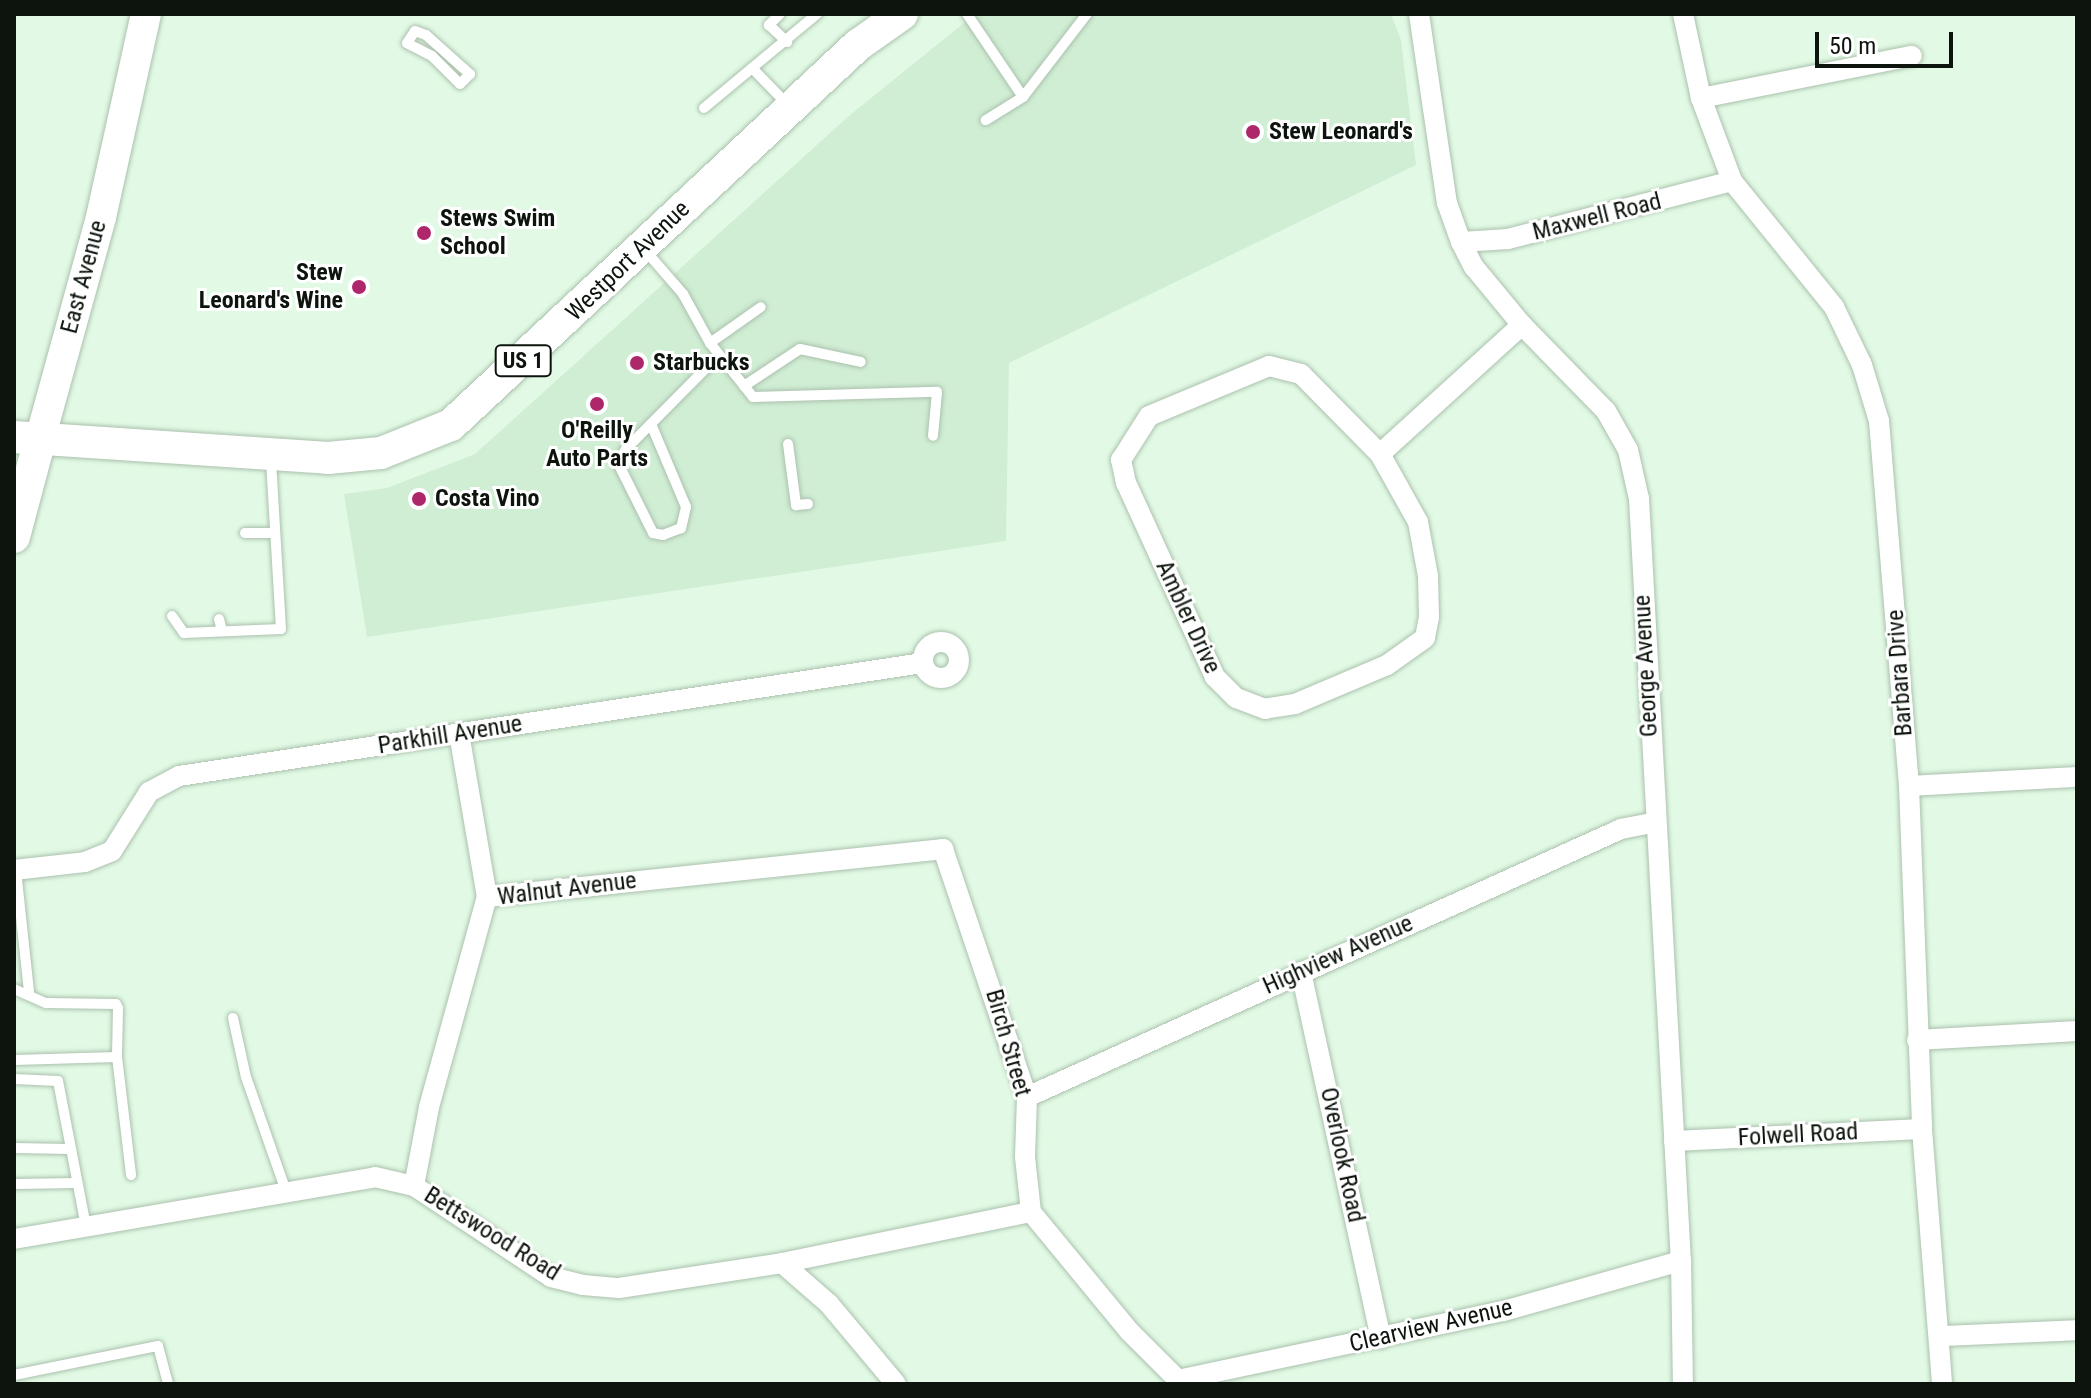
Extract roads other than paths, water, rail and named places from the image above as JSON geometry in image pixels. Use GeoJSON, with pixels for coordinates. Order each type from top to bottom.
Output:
{"type":"FeatureCollection","features":[{"type":"Feature","properties":{"kind":"main road","name":"East Avenue"},"geometry":{"type":"LineString","coordinates":[[14,537],[27,438],[101,217],[146,14]]}},
{"type":"Feature","properties":{"kind":"main road","name":"Westport Avenue"},"geometry":{"type":"LineString","coordinates":[[27,438],[328,458],[381,453],[451,425],[858,45],[902,14]]}},
{"type":"Feature","properties":{"kind":"street","name":"George Avenue"},"geometry":{"type":"LineString","coordinates":[[1419,14],[1447,203],[1461,242],[1474,267],[1522,325],[1606,411],[1628,450],[1639,499],[1653,823],[1681,1261],[1683,1384]]}},
{"type":"Feature","properties":{"kind":"street","name":"Barbara Drive"},"geometry":{"type":"LineString","coordinates":[[1683,14],[1701,98],[1732,181],[1786,241],[1834,307],[1862,365],[1879,421],[1909,786],[1917,1040],[1922,1129],[1942,1336],[1942,1384]]}},
{"type":"Feature","properties":{"kind":"street"},"geometry":{"type":"LineString","coordinates":[[1701,98],[1912,56]]}},
{"type":"Feature","properties":{"kind":"street","name":"Maxwell Road"},"geometry":{"type":"LineString","coordinates":[[1461,242],[1508,239],[1732,181]]}},
{"type":"Feature","properties":{"kind":"street"},"geometry":{"type":"LineString","coordinates":[[1380,454],[1522,325]]}},
{"type":"Feature","properties":{"kind":"street","name":"Ambler Drive"},"geometry":{"type":"LineString","coordinates":[[1269,366],[1301,374],[1380,454],[1418,522],[1428,576],[1425,638],[1387,665],[1295,704],[1265,709],[1236,698],[1215,677],[1126,483],[1121,460],[1131,439],[1149,416],[1269,366]]}},
{"type":"Feature","properties":{"kind":"street","name":"Parkhill Avenue"},"geometry":{"type":"LineString","coordinates":[[15,870],[85,862],[112,851],[149,792],[179,776],[923,663]]}},
{"type":"Feature","properties":{"kind":"street"},"geometry":{"type":"LineString","coordinates":[[459,734],[487,897]]}},
{"type":"Feature","properties":{"kind":"street"},"geometry":{"type":"LineString","coordinates":[[1909,786],[2077,777]]}},
{"type":"Feature","properties":{"kind":"street","name":"Highview Avenue"},"geometry":{"type":"LineString","coordinates":[[1027,1097],[1621,829],[1653,823]]}},
{"type":"Feature","properties":{"kind":"street","name":"Walnut Avenue"},"geometry":{"type":"LineString","coordinates":[[414,1186],[429,1107],[487,897],[943,849]]}},
{"type":"Feature","properties":{"kind":"street","name":"Birch Street"},"geometry":{"type":"LineString","coordinates":[[943,849],[1027,1097],[1025,1157],[1031,1212]]}},
{"type":"Feature","properties":{"kind":"street","name":"Overlook Road"},"geometry":{"type":"LineString","coordinates":[[1301,972],[1381,1338]]}},
{"type":"Feature","properties":{"kind":"street"},"geometry":{"type":"LineString","coordinates":[[1917,1040],[2077,1031]]}},
{"type":"Feature","properties":{"kind":"street","name":"Folwell Road"},"geometry":{"type":"LineString","coordinates":[[1674,1141],[1922,1129]]}},
{"type":"Feature","properties":{"kind":"street","name":"Bettswood Road"},"geometry":{"type":"LineString","coordinates":[[14,1239],[375,1177],[414,1186],[551,1277],[583,1285],[619,1288],[782,1263],[1031,1212]]}},
{"type":"Feature","properties":{"kind":"street","name":"Clearview Avenue"},"geometry":{"type":"LineString","coordinates":[[1031,1212],[1129,1331],[1178,1380],[1504,1311],[1681,1261]]}},
{"type":"Feature","properties":{"kind":"street"},"geometry":{"type":"LineString","coordinates":[[782,1263],[829,1304],[896,1384]]}},
{"type":"Feature","properties":{"kind":"street"},"geometry":{"type":"LineString","coordinates":[[1942,1336],[2077,1330]]}},
{"type":"Feature","properties":{"kind":"lane"},"geometry":{"type":"LineString","coordinates":[[780,14],[769,25],[787,42]]}},
{"type":"Feature","properties":{"kind":"lane"},"geometry":{"type":"LineString","coordinates":[[704,108],[817,14]]}},
{"type":"Feature","properties":{"kind":"lane"},"geometry":{"type":"LineString","coordinates":[[967,14],[1023,97]]}},
{"type":"Feature","properties":{"kind":"lane"},"geometry":{"type":"LineString","coordinates":[[986,120],[1023,97],[1087,14]]}},
{"type":"Feature","properties":{"kind":"lane"},"geometry":{"type":"LineString","coordinates":[[415,31],[426,35],[470,74],[460,84],[432,56],[407,43],[407,36],[415,31]]}},
{"type":"Feature","properties":{"kind":"lane"},"geometry":{"type":"LineString","coordinates":[[752,68],[791,108]]}},
{"type":"Feature","properties":{"kind":"lane"},"geometry":{"type":"LineString","coordinates":[[642,247],[683,294],[710,343],[753,397],[937,392],[933,436]]}},
{"type":"Feature","properties":{"kind":"lane"},"geometry":{"type":"LineString","coordinates":[[710,343],[761,307]]}},
{"type":"Feature","properties":{"kind":"lane"},"geometry":{"type":"LineString","coordinates":[[744,386],[800,349],[861,362]]}},
{"type":"Feature","properties":{"kind":"lane"},"geometry":{"type":"LineString","coordinates":[[651,424],[686,507],[681,528],[663,535],[653,533],[619,465],[626,449],[719,355]]}},
{"type":"Feature","properties":{"kind":"lane"},"geometry":{"type":"LineString","coordinates":[[788,444],[796,505],[808,504]]}},
{"type":"Feature","properties":{"kind":"lane"},"geometry":{"type":"LineString","coordinates":[[172,616],[184,633],[281,629],[272,454]]}},
{"type":"Feature","properties":{"kind":"lane"},"geometry":{"type":"LineString","coordinates":[[245,533],[274,533]]}},
{"type":"Feature","properties":{"kind":"lane"},"geometry":{"type":"LineString","coordinates":[[219,619],[222,631]]}},
{"type":"Feature","properties":{"kind":"lane"},"geometry":{"type":"LineString","coordinates":[[15,870],[29,991]]}},
{"type":"Feature","properties":{"kind":"lane"},"geometry":{"type":"LineString","coordinates":[[14,989],[29,991],[56,1004],[116,1004],[117,1057],[131,1175]]}},
{"type":"Feature","properties":{"kind":"lane"},"geometry":{"type":"LineString","coordinates":[[233,1018],[246,1077],[286,1191]]}},
{"type":"Feature","properties":{"kind":"lane"},"geometry":{"type":"LineString","coordinates":[[14,1060],[117,1057]]}},
{"type":"Feature","properties":{"kind":"lane"},"geometry":{"type":"LineString","coordinates":[[14,1079],[58,1081],[86,1226]]}},
{"type":"Feature","properties":{"kind":"lane"},"geometry":{"type":"LineString","coordinates":[[14,1148],[70,1149]]}},
{"type":"Feature","properties":{"kind":"lane"},"geometry":{"type":"LineString","coordinates":[[14,1184],[77,1183]]}},
{"type":"Feature","properties":{"kind":"lane"},"geometry":{"type":"LineString","coordinates":[[14,1375],[158,1346],[168,1384]]}},
{"type":"Feature","properties":{"kind":"place","name":"Stew Leonard's"},"geometry":{"type":"Point","coordinates":[1253,132]}},
{"type":"Feature","properties":{"kind":"place","name":"Stews Swim School"},"geometry":{"type":"Point","coordinates":[424,233]}},
{"type":"Feature","properties":{"kind":"place","name":"Stew Leonard's Wine"},"geometry":{"type":"Point","coordinates":[359,287]}},
{"type":"Feature","properties":{"kind":"place","name":"Starbucks"},"geometry":{"type":"Point","coordinates":[637,363]}},
{"type":"Feature","properties":{"kind":"place","name":"O'Reilly Auto Parts"},"geometry":{"type":"Point","coordinates":[597,404]}},
{"type":"Feature","properties":{"kind":"place","name":"Costa Vino"},"geometry":{"type":"Point","coordinates":[419,499]}}]}
